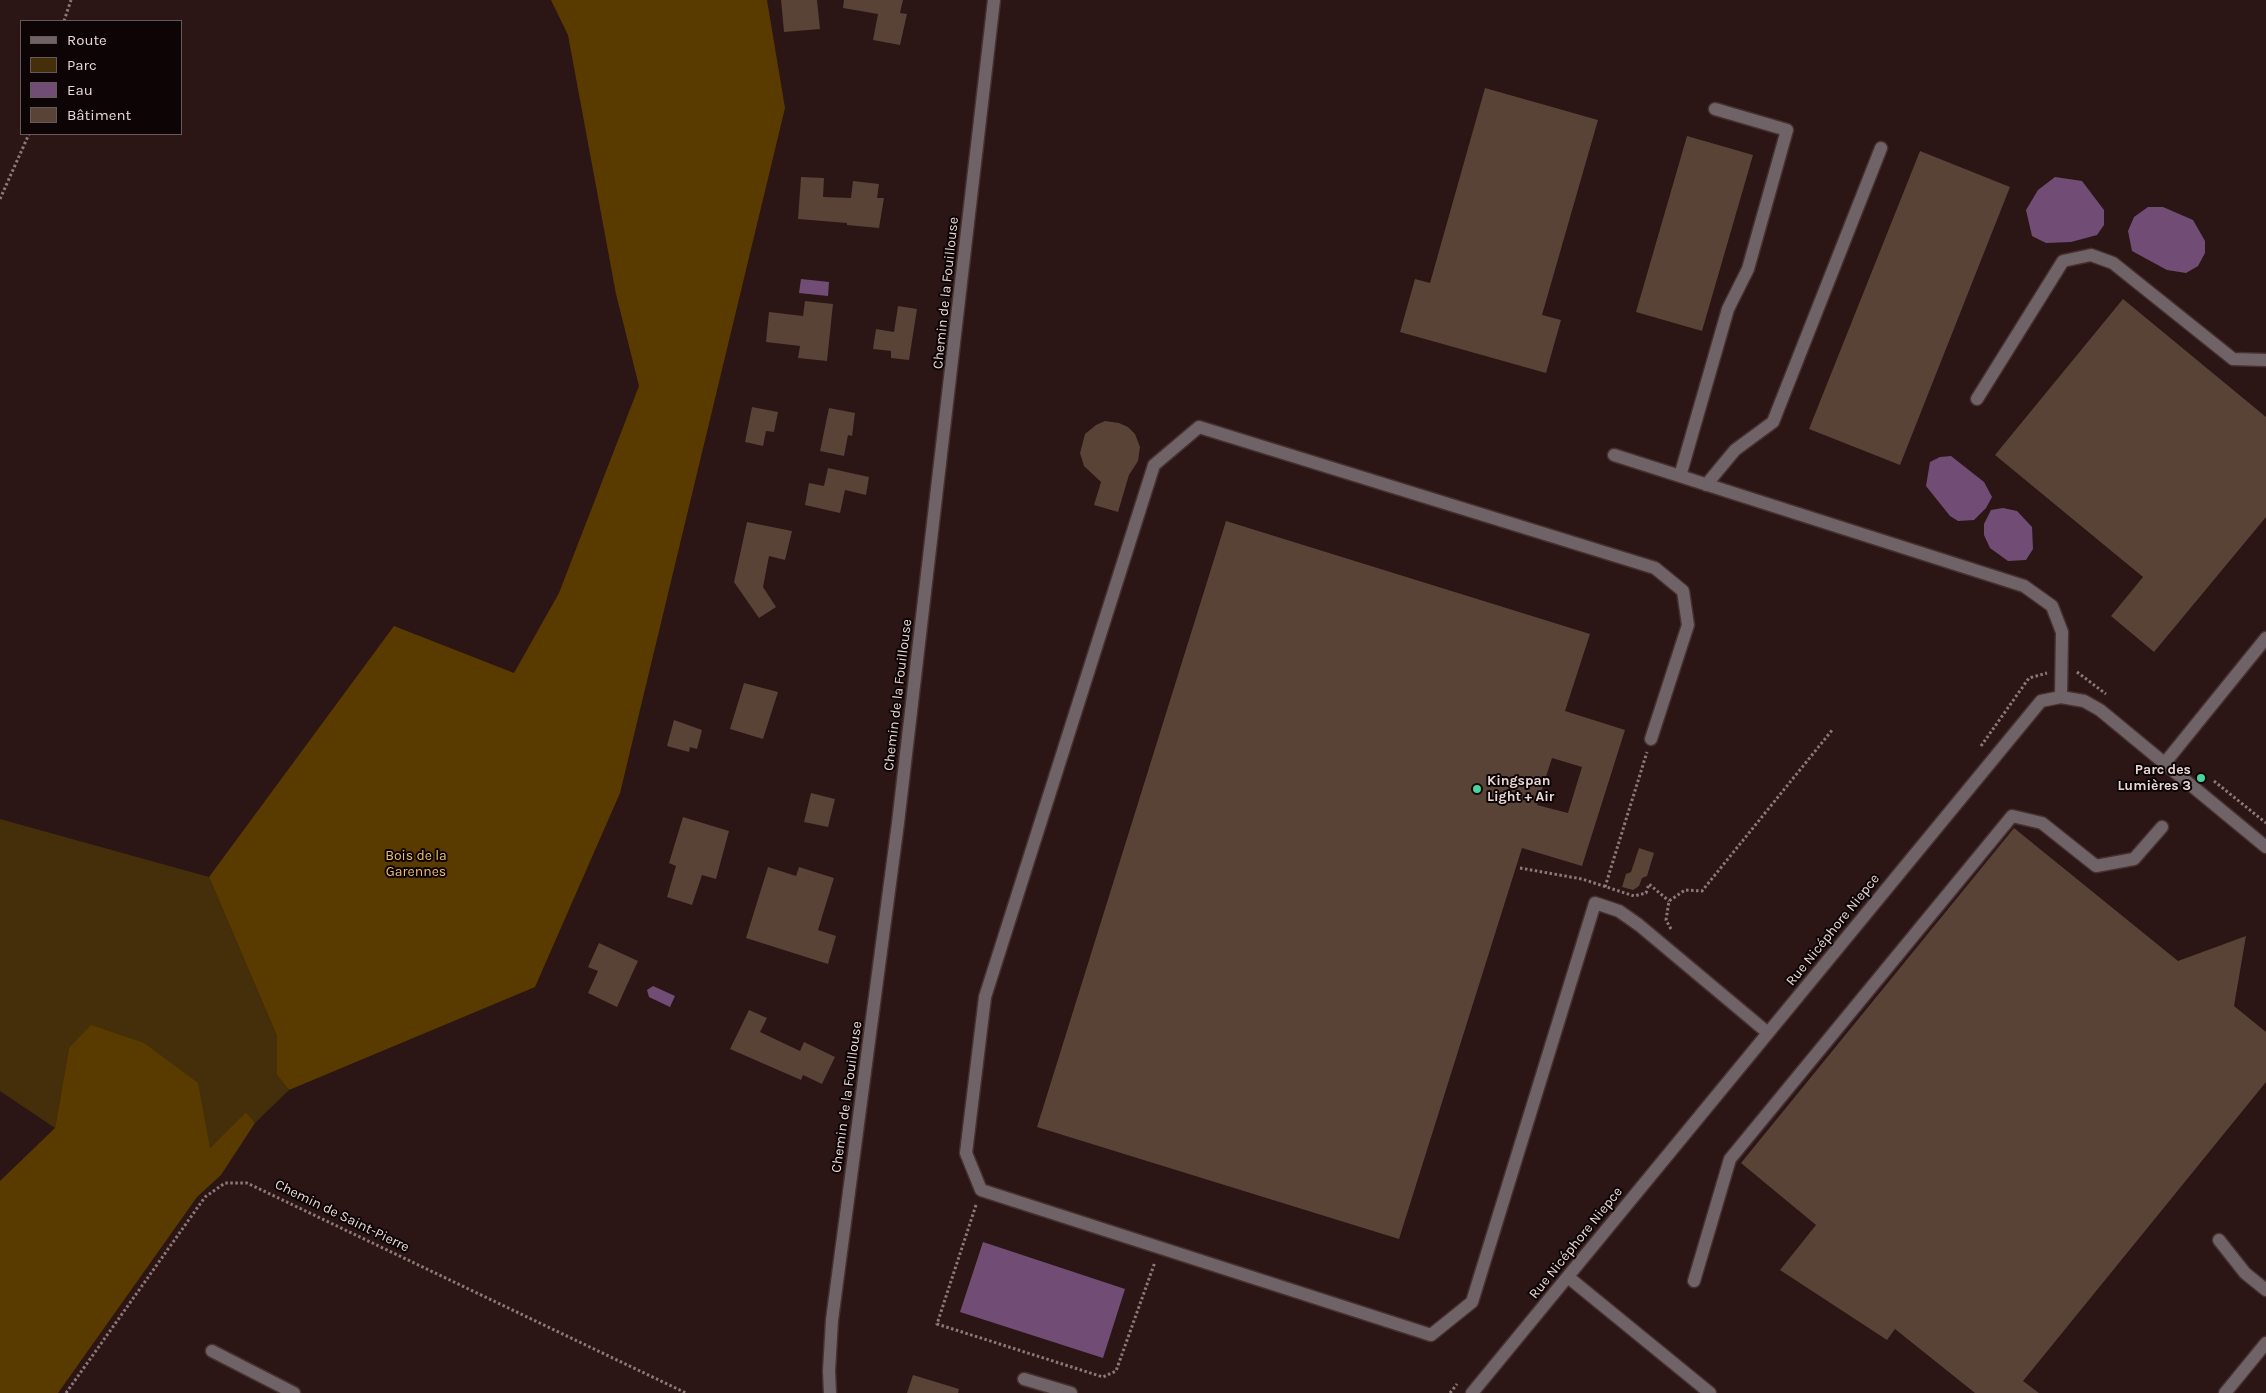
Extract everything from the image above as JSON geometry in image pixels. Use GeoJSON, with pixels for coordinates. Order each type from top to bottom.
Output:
{"type":"FeatureCollection","features":[{"type":"Feature","properties":{"kind":"street","name":"Chemin de la Fouillouse"},"geometry":{"type":"LineString","coordinates":[[830,1393],[829,1371],[832,1320],[899,815],[994,0]]}},
{"type":"Feature","properties":{"kind":"street"},"geometry":{"type":"LineString","coordinates":[[1680,476],[1728,309],[1748,269],[1787,130],[1715,109]]}},
{"type":"Feature","properties":{"kind":"street"},"geometry":{"type":"LineString","coordinates":[[1706,485],[1735,450],[1773,422],[1882,148]]}},
{"type":"Feature","properties":{"kind":"street"},"geometry":{"type":"LineString","coordinates":[[1978,399],[2063,261],[2091,255],[2113,262],[2233,359],[2266,360]]}},
{"type":"Feature","properties":{"kind":"street"},"geometry":{"type":"LineString","coordinates":[[1651,739],[1688,625],[1683,591],[1655,568],[1199,427],[1154,465],[985,997],[966,1153],[981,1190],[1431,1334],[1472,1302],[1595,903],[1619,911],[1768,1032]]}},
{"type":"Feature","properties":{"kind":"street"},"geometry":{"type":"LineString","coordinates":[[1614,455],[2024,586],[2052,606],[2062,632],[2061,697]]}},
{"type":"Feature","properties":{"kind":"street"},"geometry":{"type":"LineString","coordinates":[[2164,764],[2266,638]]}},
{"type":"Feature","properties":{"kind":"street","name":"Rue Nicéphore Niepce"},"geometry":{"type":"LineString","coordinates":[[1472,1393],[2023,720],[2041,701],[2061,697],[2084,701],[2100,710],[2266,847]]}},
{"type":"Feature","properties":{"kind":"street"},"geometry":{"type":"LineString","coordinates":[[1694,1280],[1730,1159],[2012,816],[2042,823],[2096,866],[2134,859],[2162,827]]}},
{"type":"Feature","properties":{"kind":"street"},"geometry":{"type":"LineString","coordinates":[[2220,1240],[2245,1273],[2266,1290]]}},
{"type":"Feature","properties":{"kind":"street"},"geometry":{"type":"LineString","coordinates":[[1568,1277],[1710,1393]]}},
{"type":"Feature","properties":{"kind":"street"},"geometry":{"type":"LineString","coordinates":[[2225,1393],[2266,1344]]}},
{"type":"Feature","properties":{"kind":"street"},"geometry":{"type":"LineString","coordinates":[[212,1351],[294,1393]]}},
{"type":"Feature","properties":{"kind":"street"},"geometry":{"type":"LineString","coordinates":[[1024,1379],[1071,1393]]}},
{"type":"Feature","properties":{"kind":"path"},"geometry":{"type":"LineString","coordinates":[[64,20],[71,0]]}},
{"type":"Feature","properties":{"kind":"path"},"geometry":{"type":"LineString","coordinates":[[0,199],[29,135]]}},
{"type":"Feature","properties":{"kind":"path"},"geometry":{"type":"LineString","coordinates":[[1663,946],[1673,935],[1666,920],[1670,901],[1684,890],[1702,891],[1833,729]]}},
{"type":"Feature","properties":{"kind":"path"},"geometry":{"type":"LineString","coordinates":[[1605,887],[1651,739]]}},
{"type":"Feature","properties":{"kind":"path"},"geometry":{"type":"LineString","coordinates":[[1520,868],[1582,879],[1634,896],[1646,893],[1649,884],[1670,901]]}},
{"type":"Feature","properties":{"kind":"path","name":"Chemin de Saint-Pierre"},"geometry":{"type":"LineString","coordinates":[[66,1393],[205,1197],[225,1183],[247,1183],[686,1393]]}},
{"type":"Feature","properties":{"kind":"path"},"geometry":{"type":"LineString","coordinates":[[981,1190],[937,1324],[1103,1377],[1116,1371],[1160,1248]]}},
{"type":"Feature","properties":{"kind":"green space","name":"Bois de la Garennes"},"geometry":{"type":"Polygon","coordinates":[[[551,0],[767,0],[785,108],[620,793],[535,987],[289,1090],[277,1075],[277,1036],[209,877],[394,626],[514,673],[559,593],[639,386],[616,294],[568,35],[551,0]]]}},
{"type":"Feature","properties":{"kind":"green space"},"geometry":{"type":"Polygon","coordinates":[[[0,819],[209,877],[277,1036],[277,1075],[289,1090],[255,1123],[246,1112],[210,1148],[69,1048],[55,1128],[0,1091],[0,819]]]}},
{"type":"Feature","properties":{"kind":"green space"},"geometry":{"type":"Polygon","coordinates":[[[91,1025],[144,1043],[198,1083],[210,1148],[246,1112],[255,1123],[221,1175],[197,1197],[58,1393],[0,1393],[0,1181],[55,1128],[69,1048],[91,1025]]]}},
{"type":"Feature","properties":{"kind":"water"},"geometry":{"type":"Polygon","coordinates":[[[2055,177],[2082,181],[2104,210],[2104,225],[2097,235],[2071,242],[2046,243],[2032,236],[2026,210],[2038,190],[2055,177]]]}},
{"type":"Feature","properties":{"kind":"water"},"geometry":{"type":"Polygon","coordinates":[[[2148,207],[2163,207],[2193,220],[2205,241],[2205,253],[2198,266],[2186,273],[2167,270],[2132,251],[2128,231],[2134,217],[2148,207]]]}},
{"type":"Feature","properties":{"kind":"water"},"geometry":{"type":"Polygon","coordinates":[[[801,279],[829,282],[828,296],[799,293],[801,279]]]}},
{"type":"Feature","properties":{"kind":"water"},"geometry":{"type":"Polygon","coordinates":[[[1951,456],[1984,482],[1992,497],[1986,508],[1974,520],[1958,521],[1950,516],[1926,486],[1930,462],[1940,457],[1951,456]]]}},
{"type":"Feature","properties":{"kind":"water"},"geometry":{"type":"Polygon","coordinates":[[[2003,508],[2017,511],[2032,527],[2033,549],[2026,560],[2008,561],[1990,548],[1984,535],[1984,524],[1991,510],[2003,508]]]}},
{"type":"Feature","properties":{"kind":"water"},"geometry":{"type":"Polygon","coordinates":[[[653,986],[675,996],[670,1007],[649,997],[647,990],[653,986]]]}},
{"type":"Feature","properties":{"kind":"water"},"geometry":{"type":"Polygon","coordinates":[[[983,1242],[1125,1289],[1103,1358],[960,1312],[983,1242]]]}},
{"type":"Feature","properties":{"kind":"building"},"geometry":{"type":"Polygon","coordinates":[[[781,0],[817,0],[820,29],[784,32],[781,0]]]}},
{"type":"Feature","properties":{"kind":"building"},"geometry":{"type":"Polygon","coordinates":[[[844,0],[903,0],[900,13],[907,14],[900,45],[873,40],[878,14],[843,8],[844,0]]]}},
{"type":"Feature","properties":{"kind":"building"},"geometry":{"type":"Polygon","coordinates":[[[1485,88],[1598,120],[1542,315],[1561,320],[1546,373],[1400,332],[1415,279],[1430,283],[1485,88]]]}},
{"type":"Feature","properties":{"kind":"building"},"geometry":{"type":"Polygon","coordinates":[[[1687,136],[1753,155],[1702,331],[1636,312],[1687,136]]]}},
{"type":"Feature","properties":{"kind":"building"},"geometry":{"type":"Polygon","coordinates":[[[1920,151],[2010,187],[1900,465],[1809,429],[1920,151]]]}},
{"type":"Feature","properties":{"kind":"building"},"geometry":{"type":"Polygon","coordinates":[[[801,177],[824,178],[823,197],[851,198],[853,181],[879,184],[877,198],[884,198],[879,228],[798,219],[801,177]]]}},
{"type":"Feature","properties":{"kind":"building"},"geometry":{"type":"Polygon","coordinates":[[[2123,299],[2266,417],[2266,517],[2154,652],[2111,616],[2143,577],[1995,455],[2123,299]]]}},
{"type":"Feature","properties":{"kind":"building"},"geometry":{"type":"Polygon","coordinates":[[[805,301],[833,304],[827,361],[798,358],[800,346],[766,342],[769,312],[803,316],[805,301]]]}},
{"type":"Feature","properties":{"kind":"building"},"geometry":{"type":"Polygon","coordinates":[[[898,306],[917,309],[909,360],[891,358],[891,351],[873,349],[876,329],[894,332],[898,306]]]}},
{"type":"Feature","properties":{"kind":"building"},"geometry":{"type":"Polygon","coordinates":[[[752,407],[778,412],[774,432],[766,431],[763,446],[745,442],[752,407]]]}},
{"type":"Feature","properties":{"kind":"building"},"geometry":{"type":"Polygon","coordinates":[[[829,408],[855,413],[852,436],[848,435],[844,456],[820,451],[829,408]]]}},
{"type":"Feature","properties":{"kind":"building"},"geometry":{"type":"Polygon","coordinates":[[[1105,421],[1119,423],[1128,427],[1135,434],[1140,447],[1138,461],[1129,475],[1118,512],[1094,505],[1101,482],[1084,466],[1080,453],[1085,434],[1096,425],[1105,421]]]}},
{"type":"Feature","properties":{"kind":"building"},"geometry":{"type":"Polygon","coordinates":[[[828,468],[869,477],[866,495],[845,490],[840,513],[805,505],[809,483],[824,486],[828,468]]]}},
{"type":"Feature","properties":{"kind":"building"},"geometry":{"type":"Polygon","coordinates":[[[1226,521],[1590,634],[1565,711],[1625,730],[1582,866],[1522,848],[1399,1239],[1037,1127],[1226,521]],[[1552,758],[1537,805],[1568,813],[1582,767],[1552,758]]]}},
{"type":"Feature","properties":{"kind":"building"},"geometry":{"type":"Polygon","coordinates":[[[747,522],[792,531],[785,560],[769,556],[763,587],[776,607],[759,618],[734,582],[747,522]]]}},
{"type":"Feature","properties":{"kind":"building"},"geometry":{"type":"Polygon","coordinates":[[[744,683],[778,692],[763,739],[730,729],[744,683]]]}},
{"type":"Feature","properties":{"kind":"building"},"geometry":{"type":"Polygon","coordinates":[[[674,720],[702,730],[697,749],[690,747],[689,752],[667,746],[674,720]]]}},
{"type":"Feature","properties":{"kind":"building"},"geometry":{"type":"Polygon","coordinates":[[[811,793],[835,799],[828,827],[804,822],[811,793]]]}},
{"type":"Feature","properties":{"kind":"building"},"geometry":{"type":"Polygon","coordinates":[[[683,817],[729,831],[716,879],[702,875],[692,905],[667,897],[676,866],[669,863],[683,817]]]}},
{"type":"Feature","properties":{"kind":"building"},"geometry":{"type":"Polygon","coordinates":[[[2014,828],[2178,961],[2246,936],[2234,1006],[2266,1032],[2266,1082],[2023,1381],[2039,1393],[1975,1393],[1895,1329],[1887,1340],[1780,1270],[1816,1225],[1741,1163],[2014,828]]]}},
{"type":"Feature","properties":{"kind":"building"},"geometry":{"type":"Polygon","coordinates":[[[1639,848],[1654,853],[1647,876],[1642,878],[1639,886],[1633,890],[1622,887],[1626,874],[1631,872],[1639,848]]]}},
{"type":"Feature","properties":{"kind":"building"},"geometry":{"type":"Polygon","coordinates":[[[768,867],[796,876],[799,867],[834,878],[818,930],[836,936],[828,964],[746,938],[768,867]]]}},
{"type":"Feature","properties":{"kind":"building"},"geometry":{"type":"Polygon","coordinates":[[[599,943],[638,961],[617,1007],[588,993],[598,971],[588,967],[599,943]]]}},
{"type":"Feature","properties":{"kind":"building"},"geometry":{"type":"Polygon","coordinates":[[[749,1010],[767,1018],[760,1032],[800,1051],[804,1042],[835,1057],[822,1084],[803,1075],[801,1080],[730,1049],[749,1010]]]}},
{"type":"Feature","properties":{"kind":"building"},"geometry":{"type":"Polygon","coordinates":[[[913,1375],[959,1389],[958,1393],[907,1393],[913,1375]]]}},
{"type":"Feature","properties":{"kind":"place","name":"Parc des Lumières 3"},"geometry":{"type":"Point","coordinates":[2201,778]}},
{"type":"Feature","properties":{"kind":"place","name":"Kingspan Light + Air"},"geometry":{"type":"Point","coordinates":[1477,789]}}]}
